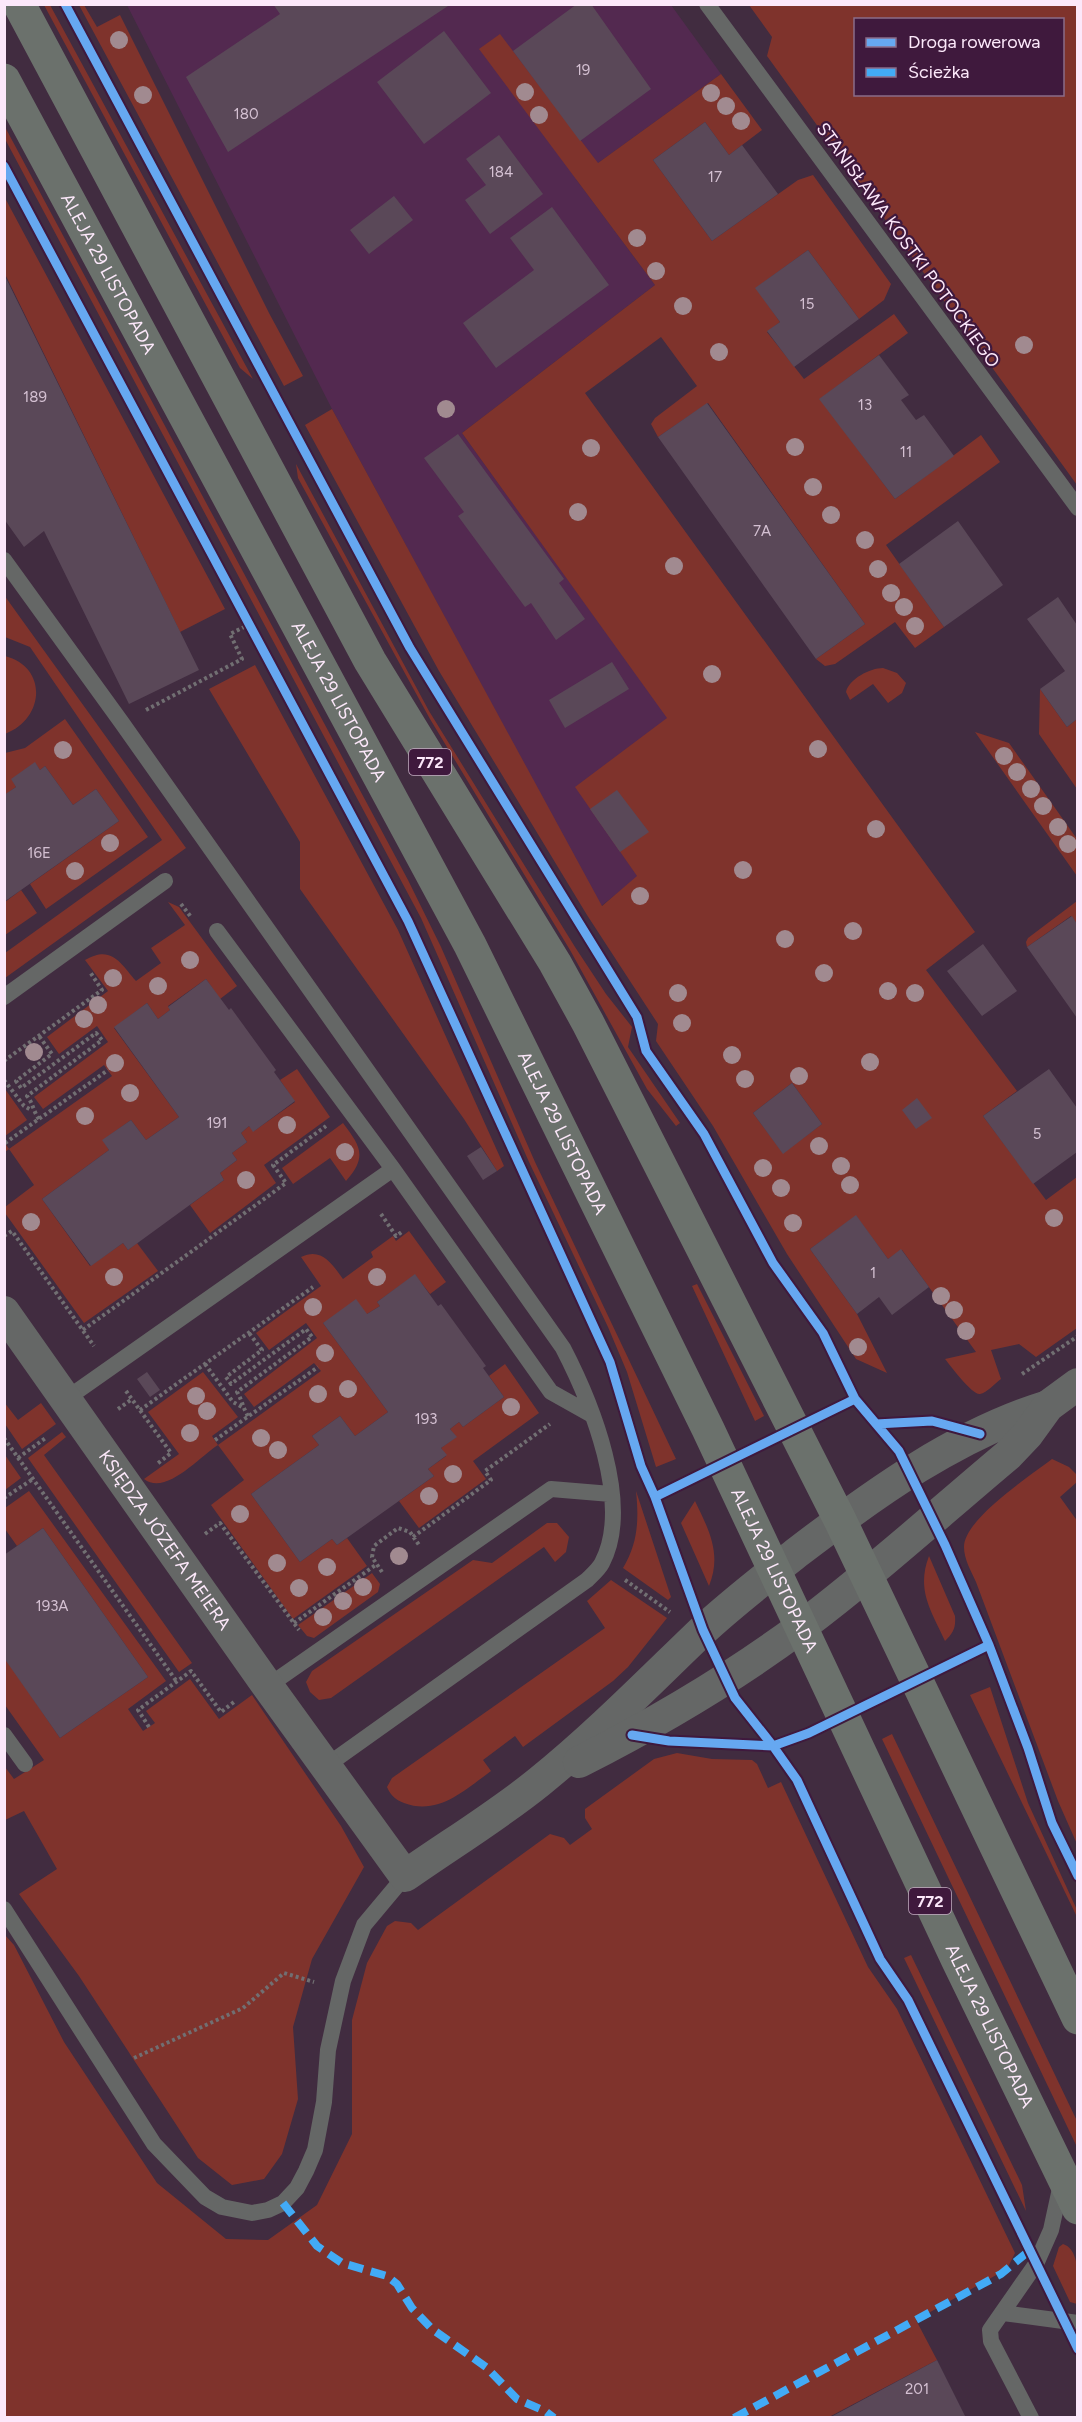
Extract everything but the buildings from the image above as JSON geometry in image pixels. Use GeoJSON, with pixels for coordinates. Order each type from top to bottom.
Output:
{"type":"FeatureCollection","features":[{"type":"Feature","properties":{"kind":"main road","name":"772"},"geometry":{"type":"LineString","coordinates":[[19,4],[370,661],[572,993],[840,1520],[1077,2018]]}},
{"type":"Feature","properties":{"kind":"main road","name":"ALEJA 29 LISTOPADA"},"geometry":{"type":"LineString","coordinates":[[4,80],[470,945],[687,1387],[1077,2208]]}},
{"type":"Feature","properties":{"kind":"street","name":"KSIĘDZA JÓZEFA MEIERA"},"geometry":{"type":"LineString","coordinates":[[4,1312],[405,1876]]}},
{"type":"Feature","properties":{"kind":"street"},"geometry":{"type":"LineString","coordinates":[[538,1783],[632,1735],[801,1627],[867,1575],[1008,1455],[1028,1435],[1048,1406],[1077,1384]]}},
{"type":"Feature","properties":{"kind":"street"},"geometry":{"type":"LineString","coordinates":[[405,1876],[538,1783],[635,1698],[703,1630],[774,1570],[840,1520],[910,1473],[987,1429],[1012,1417],[1048,1406]]}},
{"type":"Feature","properties":{"kind":"lane","name":"STANISŁAWA KOSTKI POTOCKIEGO"},"geometry":{"type":"LineString","coordinates":[[707,4],[1077,508]]}},
{"type":"Feature","properties":{"kind":"lane"},"geometry":{"type":"LineString","coordinates":[[4,560],[122,723],[563,1348],[581,1382],[603,1447],[614,1513],[611,1539],[602,1564],[587,1580],[326,1766]]}},
{"type":"Feature","properties":{"kind":"lane"},"geometry":{"type":"LineString","coordinates":[[4,997],[165,881]]}},
{"type":"Feature","properties":{"kind":"lane"},"geometry":{"type":"LineString","coordinates":[[217,931],[393,1169],[551,1392],[592,1415]]}},
{"type":"Feature","properties":{"kind":"lane"},"geometry":{"type":"LineString","coordinates":[[66,1399],[393,1169]]}},
{"type":"Feature","properties":{"kind":"lane"},"geometry":{"type":"LineString","coordinates":[[266,1683],[314,1653],[551,1489],[611,1494]]}},
{"type":"Feature","properties":{"kind":"lane"},"geometry":{"type":"LineString","coordinates":[[4,1735],[25,1764]]}},
{"type":"Feature","properties":{"kind":"lane"},"geometry":{"type":"LineString","coordinates":[[4,1909],[154,2144],[205,2197],[222,2207],[252,2213],[268,2210],[283,2203],[290,2197],[306,2171],[315,2150],[324,2102],[328,2050],[341,1990],[364,1925],[405,1876]]}},
{"type":"Feature","properties":{"kind":"lane"},"geometry":{"type":"LineString","coordinates":[[1031,2418],[991,2341],[990,2330],[1036,2264],[1051,2230],[1061,2191],[1061,2175]]}},
{"type":"Feature","properties":{"kind":"lane"},"geometry":{"type":"LineString","coordinates":[[1003,2313],[1077,2323]]}},
{"type":"Feature","properties":{"kind":"path"},"geometry":{"type":"LineString","coordinates":[[122,723],[242,658],[230,634],[250,624]]}},
{"type":"Feature","properties":{"kind":"path"},"geometry":{"type":"LineString","coordinates":[[4,1061],[102,990],[73,948]]}},
{"type":"Feature","properties":{"kind":"path"},"geometry":{"type":"LineString","coordinates":[[32,1110],[31,1101],[27,1095],[102,1040],[96,1032],[21,1088],[16,1081],[52,1054],[39,1036]]}},
{"type":"Feature","properties":{"kind":"path"},"geometry":{"type":"LineString","coordinates":[[5,1143],[108,1070]]}},
{"type":"Feature","properties":{"kind":"path"},"geometry":{"type":"LineString","coordinates":[[4,1080],[24,1106],[32,1110],[39,1119]]}},
{"type":"Feature","properties":{"kind":"path"},"geometry":{"type":"LineString","coordinates":[[83,1330],[286,1183],[273,1166],[328,1125]]}},
{"type":"Feature","properties":{"kind":"path"},"geometry":{"type":"LineString","coordinates":[[364,1190],[396,1236],[404,1230]]}},
{"type":"Feature","properties":{"kind":"path"},"geometry":{"type":"LineString","coordinates":[[140,1410],[312,1287]]}},
{"type":"Feature","properties":{"kind":"path"},"geometry":{"type":"LineString","coordinates":[[242,1407],[241,1398],[237,1392],[312,1337],[306,1329],[231,1384],[226,1377],[262,1350],[249,1333]]}},
{"type":"Feature","properties":{"kind":"path"},"geometry":{"type":"LineString","coordinates":[[205,1364],[233,1402],[242,1407],[249,1416]]}},
{"type":"Feature","properties":{"kind":"path"},"geometry":{"type":"LineString","coordinates":[[214,1440],[318,1367]]}},
{"type":"Feature","properties":{"kind":"path"},"geometry":{"type":"LineString","coordinates":[[413,1537],[491,1480],[484,1471],[553,1422]]}},
{"type":"Feature","properties":{"kind":"path"},"geometry":{"type":"LineString","coordinates":[[4,1438],[177,1682]]}},
{"type":"Feature","properties":{"kind":"path"},"geometry":{"type":"LineString","coordinates":[[18,1458],[39,1443]]}},
{"type":"Feature","properties":{"kind":"path"},"geometry":{"type":"LineString","coordinates":[[4,1498],[33,1479]]}},
{"type":"Feature","properties":{"kind":"path"},"geometry":{"type":"LineString","coordinates":[[176,1556],[220,1523],[314,1653]]}},
{"type":"Feature","properties":{"kind":"path"},"geometry":{"type":"LineString","coordinates":[[399,1594],[372,1557],[374,1546],[398,1528],[410,1532],[436,1569]]}},
{"type":"Feature","properties":{"kind":"path"},"geometry":{"type":"LineString","coordinates":[[294,1623],[377,1564]]}},
{"type":"Feature","properties":{"kind":"path"},"geometry":{"type":"LineString","coordinates":[[602,1564],[679,1618]]}},
{"type":"Feature","properties":{"kind":"path"},"geometry":{"type":"LineString","coordinates":[[149,1727],[138,1710],[191,1671],[221,1712],[266,1683]]}},
{"type":"Feature","properties":{"kind":"path"},"geometry":{"type":"LineString","coordinates":[[108,2070],[243,2008],[284,1973],[341,1990]]}},
{"type":"Feature","properties":{"kind":"shaded area"},"geometry":{"type":"Polygon","coordinates":[[[44,5],[50,5],[253,379],[240,368],[44,5]]]}},
{"type":"Feature","properties":{"kind":"shaded area"},"geometry":{"type":"Polygon","coordinates":[[[79,5],[84,5],[97,27],[120,15],[269,313],[303,376],[284,386],[79,5]]]}},
{"type":"Feature","properties":{"kind":"shaded area"},"geometry":{"type":"Polygon","coordinates":[[[127,5],[671,5],[721,74],[576,179],[655,285],[462,433],[668,718],[576,787],[638,877],[601,906],[332,409],[127,5]]]}},
{"type":"Feature","properties":{"kind":"shaded area"},"geometry":{"type":"Polygon","coordinates":[[[749,5],[1077,5],[1077,485],[767,56],[772,37],[749,5]]]}},
{"type":"Feature","properties":{"kind":"shaded area"},"geometry":{"type":"Polygon","coordinates":[[[500,34],[598,163],[721,74],[762,130],[729,155],[705,122],[653,160],[712,241],[798,180],[813,175],[891,284],[884,300],[859,319],[808,250],[756,288],[780,322],[767,332],[804,379],[894,314],[908,333],[820,399],[895,499],[981,435],[1000,462],[886,545],[944,627],[915,648],[895,622],[835,664],[825,666],[816,659],[865,624],[708,403],[658,437],[651,424],[655,418],[697,386],[661,337],[585,393],[975,932],[926,970],[1017,1091],[983,1116],[1046,1200],[1077,1177],[1077,1328],[1036,1357],[1019,1344],[991,1350],[1001,1379],[983,1393],[976,1393],[972,1390],[945,1359],[976,1352],[902,1250],[888,1259],[856,1216],[810,1249],[857,1314],[887,1373],[856,1359],[787,1254],[713,1126],[656,1041],[658,1024],[587,915],[439,671],[305,425],[332,409],[602,906],[637,876],[575,787],[667,718],[462,433],[655,285],[479,49],[500,34]],[[792,1083],[753,1113],[783,1153],[822,1124],[792,1083]]]}},
{"type":"Feature","properties":{"kind":"shaded area"},"geometry":{"type":"Polygon","coordinates":[[[5,127],[408,880],[441,947],[535,1162],[676,1459],[656,1467],[627,1372],[608,1327],[529,1162],[421,918],[5,139],[5,127]]]}},
{"type":"Feature","properties":{"kind":"shaded area"},"geometry":{"type":"Polygon","coordinates":[[[5,198],[225,609],[180,632],[5,274],[5,198]]]}},
{"type":"Feature","properties":{"kind":"shaded area"},"geometry":{"type":"Polygon","coordinates":[[[296,464],[429,711],[575,947],[606,994],[632,1027],[628,1047],[680,1123],[676,1126],[647,1089],[570,950],[430,719],[298,478],[296,464]]]}},
{"type":"Feature","properties":{"kind":"shaded area"},"geometry":{"type":"Polygon","coordinates":[[[4,595],[186,848],[5,978],[5,953],[162,840],[30,647],[5,637],[4,595]]]}},
{"type":"Feature","properties":{"kind":"shaded area"},"geometry":{"type":"Polygon","coordinates":[[[5,656],[19,662],[29,671],[36,694],[34,706],[28,717],[18,727],[5,734],[5,656]]]}},
{"type":"Feature","properties":{"kind":"shaded area"},"geometry":{"type":"Polygon","coordinates":[[[255,665],[398,930],[504,1166],[497,1171],[464,1119],[300,889],[300,842],[209,689],[255,665]]]}},
{"type":"Feature","properties":{"kind":"shaded area"},"geometry":{"type":"Polygon","coordinates":[[[883,668],[897,673],[906,683],[902,693],[888,703],[873,684],[850,700],[846,692],[851,683],[866,672],[883,668]]]}},
{"type":"Feature","properties":{"kind":"shaded area"},"geometry":{"type":"Polygon","coordinates":[[[1040,689],[1067,727],[1077,719],[1077,789],[1039,734],[1040,689]]]}},
{"type":"Feature","properties":{"kind":"shaded area"},"geometry":{"type":"Polygon","coordinates":[[[65,719],[148,837],[46,909],[30,884],[119,821],[96,789],[73,805],[45,766],[40,770],[35,763],[12,779],[16,787],[5,795],[5,753],[25,748],[65,719]]]}},
{"type":"Feature","properties":{"kind":"shaded area"},"geometry":{"type":"Polygon","coordinates":[[[975,732],[1009,743],[1077,839],[1077,876],[975,732]]]}},
{"type":"Feature","properties":{"kind":"shaded area"},"geometry":{"type":"Polygon","coordinates":[[[21,890],[37,913],[5,935],[5,902],[21,890]]]}},
{"type":"Feature","properties":{"kind":"shaded area"},"geometry":{"type":"Polygon","coordinates":[[[1077,901],[1077,924],[1071,916],[1027,947],[1028,938],[1077,901]]]}},
{"type":"Feature","properties":{"kind":"shaded area"},"geometry":{"type":"Polygon","coordinates":[[[168,902],[179,907],[237,986],[220,999],[206,979],[168,1006],[170,1010],[158,1019],[147,1003],[114,1028],[179,1117],[146,1140],[131,1120],[103,1140],[109,1150],[42,1199],[90,1266],[123,1243],[128,1250],[137,1243],[158,1271],[84,1323],[5,1213],[5,1207],[34,1185],[9,1149],[112,1076],[104,1065],[43,1109],[34,1097],[108,1042],[97,1026],[59,1054],[47,1037],[108,991],[85,960],[102,954],[109,955],[115,958],[136,981],[161,963],[151,948],[185,925],[168,902]]]}},
{"type":"Feature","properties":{"kind":"shaded area"},"geometry":{"type":"Polygon","coordinates":[[[297,1069],[330,1117],[264,1165],[276,1183],[210,1233],[190,1205],[224,1180],[220,1173],[237,1160],[232,1153],[247,1142],[241,1133],[249,1126],[254,1131],[295,1102],[280,1080],[297,1069]]]}},
{"type":"Feature","properties":{"kind":"shaded area"},"geometry":{"type":"Polygon","coordinates":[[[5,1089],[27,1120],[4,1136],[5,1089]]]}},
{"type":"Feature","properties":{"kind":"shaded area"},"geometry":{"type":"Polygon","coordinates":[[[343,1123],[354,1138],[359,1151],[357,1165],[346,1181],[330,1158],[293,1184],[282,1168],[343,1123]]]}},
{"type":"Feature","properties":{"kind":"shaded area"},"geometry":{"type":"Polygon","coordinates":[[[409,1231],[446,1282],[430,1294],[415,1275],[377,1302],[380,1306],[367,1314],[323,1323],[388,1412],[355,1436],[340,1416],[312,1436],[319,1445],[251,1494],[300,1562],[332,1539],[337,1545],[347,1538],[367,1566],[293,1619],[211,1505],[244,1480],[218,1445],[321,1371],[314,1363],[254,1407],[244,1394],[317,1338],[306,1323],[269,1350],[256,1333],[321,1286],[301,1257],[308,1254],[321,1256],[343,1279],[373,1257],[371,1252],[393,1236],[396,1241],[409,1231]]]}},
{"type":"Feature","properties":{"kind":"shaded area"},"geometry":{"type":"Polygon","coordinates":[[[697,1284],[764,1416],[755,1421],[692,1286],[697,1284]]]}},
{"type":"Feature","properties":{"kind":"shaded area"},"geometry":{"type":"Polygon","coordinates":[[[505,1364],[539,1413],[473,1461],[486,1479],[419,1528],[399,1501],[434,1476],[428,1469],[446,1456],[441,1448],[456,1437],[450,1429],[459,1422],[463,1427],[504,1397],[489,1376],[505,1364]]]}},
{"type":"Feature","properties":{"kind":"shaded area"},"geometry":{"type":"Polygon","coordinates":[[[203,1372],[238,1417],[212,1436],[218,1445],[172,1479],[162,1483],[153,1483],[144,1479],[179,1454],[148,1412],[203,1372]]]}},
{"type":"Feature","properties":{"kind":"shaded area"},"geometry":{"type":"Polygon","coordinates":[[[4,1402],[18,1420],[41,1403],[56,1424],[22,1449],[5,1424],[4,1402]]]}},
{"type":"Feature","properties":{"kind":"shaded area"},"geometry":{"type":"Polygon","coordinates":[[[62,1432],[66,1437],[44,1455],[192,1663],[179,1672],[28,1458],[62,1432]]]}},
{"type":"Feature","properties":{"kind":"shaded area"},"geometry":{"type":"Polygon","coordinates":[[[5,1455],[21,1478],[4,1490],[5,1455]]]}},
{"type":"Feature","properties":{"kind":"shaded area"},"geometry":{"type":"Polygon","coordinates":[[[1052,1459],[1069,1467],[1077,1475],[1077,1482],[1060,1497],[1078,1522],[1077,1844],[1058,1801],[968,1565],[964,1547],[967,1536],[986,1511],[1052,1459]]]}},
{"type":"Feature","properties":{"kind":"shaded area"},"geometry":{"type":"Polygon","coordinates":[[[29,1491],[166,1681],[128,1709],[143,1731],[155,1723],[146,1711],[190,1679],[219,1719],[252,1695],[341,1826],[364,1867],[312,1959],[293,2027],[298,2099],[282,2154],[264,2179],[232,2185],[198,2158],[79,1976],[19,1894],[57,1869],[24,1811],[5,1820],[5,1767],[14,1779],[44,1760],[5,1705],[5,1658],[60,1738],[148,1677],[43,1528],[17,1546],[5,1529],[5,1508],[29,1491]]]}},
{"type":"Feature","properties":{"kind":"shaded area"},"geometry":{"type":"Polygon","coordinates":[[[636,1491],[671,1597],[668,1600],[623,1568],[632,1550],[636,1531],[636,1491]]]}},
{"type":"Feature","properties":{"kind":"shaded area"},"geometry":{"type":"Polygon","coordinates":[[[695,1501],[709,1532],[714,1553],[713,1574],[709,1586],[681,1523],[695,1501]]]}},
{"type":"Feature","properties":{"kind":"shaded area"},"geometry":{"type":"Polygon","coordinates":[[[547,1523],[557,1523],[569,1537],[566,1552],[555,1562],[544,1547],[331,1698],[319,1700],[310,1692],[306,1682],[312,1671],[473,1560],[492,1563],[547,1523]]]}},
{"type":"Feature","properties":{"kind":"shaded area"},"geometry":{"type":"Polygon","coordinates":[[[929,1556],[955,1616],[953,1630],[945,1641],[930,1609],[925,1590],[925,1568],[929,1556]]]}},
{"type":"Feature","properties":{"kind":"shaded area"},"geometry":{"type":"Polygon","coordinates":[[[372,1573],[380,1584],[378,1592],[314,1638],[307,1636],[298,1625],[372,1573]]]}},
{"type":"Feature","properties":{"kind":"shaded area"},"geometry":{"type":"Polygon","coordinates":[[[611,1580],[667,1618],[628,1667],[613,1681],[523,1747],[515,1736],[483,1760],[491,1771],[450,1799],[440,1804],[416,1806],[404,1803],[390,1793],[387,1787],[392,1778],[605,1628],[587,1601],[611,1580]]]}},
{"type":"Feature","properties":{"kind":"shaded area"},"geometry":{"type":"Polygon","coordinates":[[[990,1687],[1028,1803],[1077,1910],[1077,1917],[970,1695],[990,1687]]]}},
{"type":"Feature","properties":{"kind":"shaded area"},"geometry":{"type":"Polygon","coordinates":[[[892,1734],[1077,2121],[1077,2147],[882,1739],[892,1734]]]}},
{"type":"Feature","properties":{"kind":"shaded area"},"geometry":{"type":"Polygon","coordinates":[[[677,1753],[712,1759],[752,1760],[757,1764],[768,1788],[781,1782],[868,1967],[897,2009],[1015,2253],[1007,2269],[916,2320],[937,2360],[829,2417],[5,2417],[4,1934],[14,1945],[64,2042],[157,2183],[226,2239],[268,2240],[317,2205],[352,2134],[352,2020],[367,1963],[387,1926],[395,1921],[411,1923],[418,1930],[550,1834],[564,1838],[570,1845],[592,1829],[585,1818],[585,1809],[654,1759],[677,1753]]]}},
{"type":"Feature","properties":{"kind":"shaded area"},"geometry":{"type":"Polygon","coordinates":[[[911,1955],[1022,2185],[1026,2211],[904,1958],[911,1955]]]}},
{"type":"Feature","properties":{"kind":"shaded area"},"geometry":{"type":"Polygon","coordinates":[[[1063,2244],[1069,2248],[1076,2261],[1077,2304],[1070,2302],[1053,2266],[1059,2247],[1063,2244]]]}},
{"type":"Feature","properties":{"kind":"marked path"},"geometry":{"type":"LineString","coordinates":[[283,2203],[317,2246],[342,2263],[387,2276],[397,2284],[412,2308],[432,2329],[486,2367],[517,2399],[545,2411],[554,2418]]}},
{"type":"Feature","properties":{"kind":"marked path"},"geometry":{"type":"LineString","coordinates":[[734,2418],[1001,2274],[1030,2250]]}},
{"type":"Feature","properties":{"kind":"cycle path"},"geometry":{"type":"LineString","coordinates":[[65,4],[410,648],[637,1017],[646,1051],[704,1134],[773,1263],[823,1333],[855,1399],[899,1451],[945,1545],[989,1645],[1028,1748],[1052,1823],[1078,1876]]}},
{"type":"Feature","properties":{"kind":"cycle path"},"geometry":{"type":"LineString","coordinates":[[4,166],[408,921],[610,1362],[641,1466],[655,1497],[703,1630],[735,1698],[797,1780],[880,1959],[908,2000],[1078,2349]]}},
{"type":"Feature","properties":{"kind":"cycle path"},"geometry":{"type":"LineString","coordinates":[[655,1497],[855,1399]]}},
{"type":"Feature","properties":{"kind":"cycle path"},"geometry":{"type":"LineString","coordinates":[[876,1424],[932,1421],[980,1434]]}},
{"type":"Feature","properties":{"kind":"cycle path"},"geometry":{"type":"LineString","coordinates":[[632,1735],[669,1741],[773,1746],[809,1733],[989,1645]]}}]}
